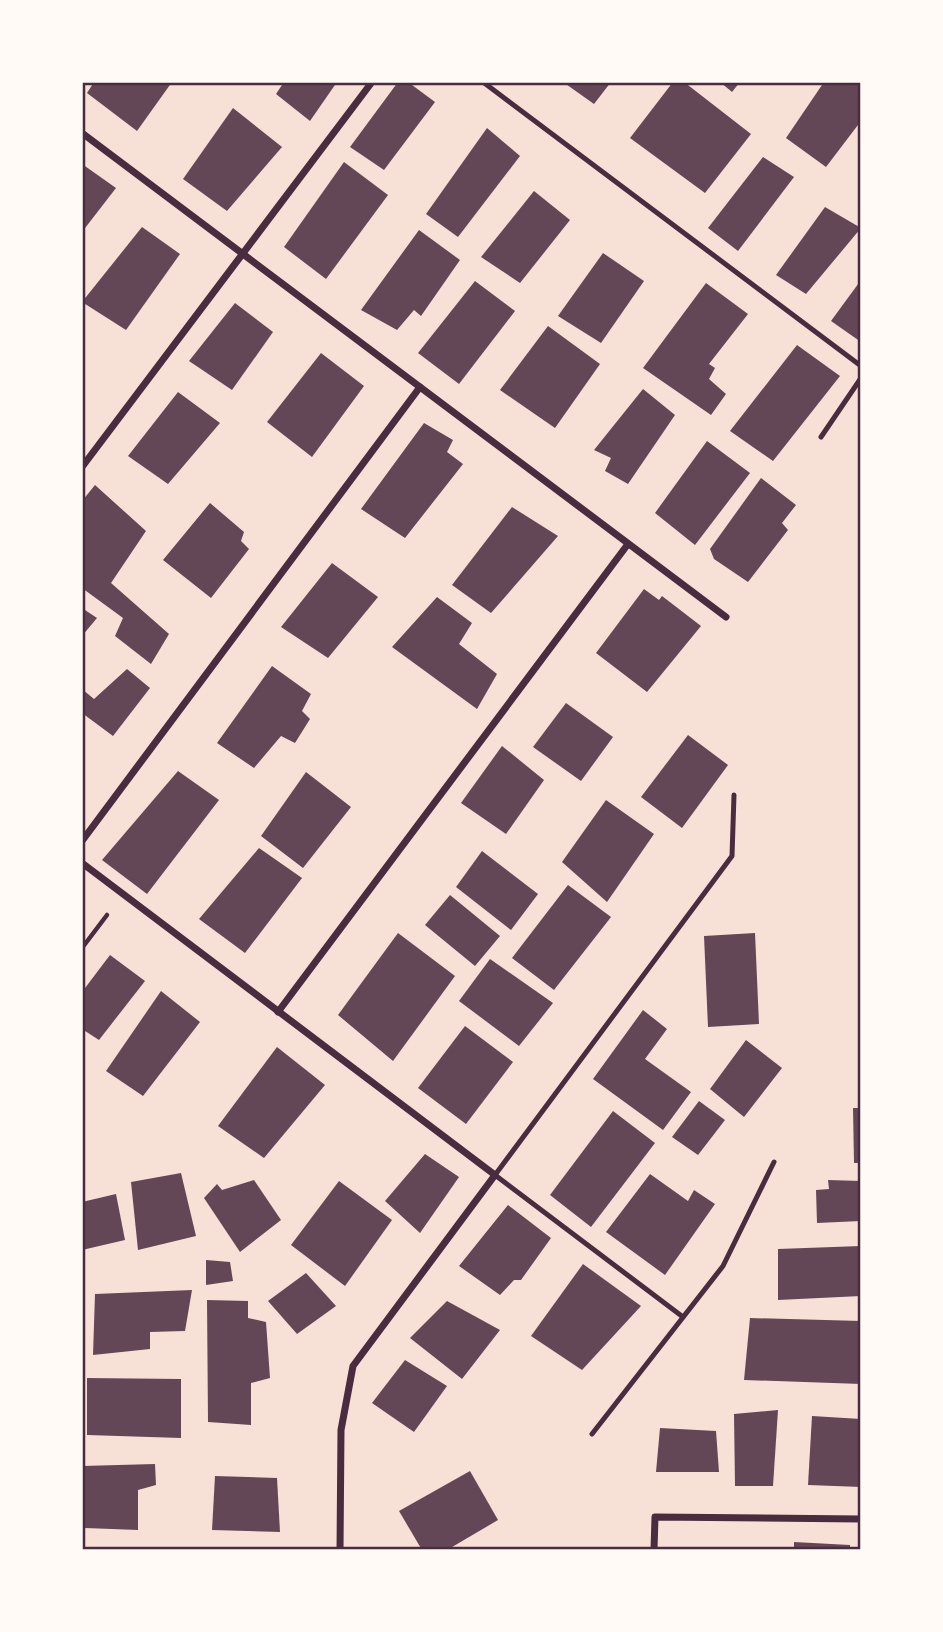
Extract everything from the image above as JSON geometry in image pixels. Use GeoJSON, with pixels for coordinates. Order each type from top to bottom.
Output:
{"type":"FeatureCollection","features":[{"type":"Feature","properties":{"kind":"street"},"geometry":{"type":"LineString","coordinates":[[82,467],[372,82]]}},
{"type":"Feature","properties":{"kind":"street"},"geometry":{"type":"LineString","coordinates":[[82,133],[726,617]]}},
{"type":"Feature","properties":{"kind":"street"},"geometry":{"type":"LineString","coordinates":[[82,841],[420,387]]}},
{"type":"Feature","properties":{"kind":"street"},"geometry":{"type":"LineString","coordinates":[[278,1012],[628,544]]}},
{"type":"Feature","properties":{"kind":"street"},"geometry":{"type":"LineString","coordinates":[[82,863],[495,1175],[353,1366],[341,1430],[340,1550]]}},
{"type":"Feature","properties":{"kind":"street"},"geometry":{"type":"LineString","coordinates":[[654,1550],[654,1517],[861,1519]]}},
{"type":"Feature","properties":{"kind":"lane"},"geometry":{"type":"LineString","coordinates":[[483,82],[861,366]]}},
{"type":"Feature","properties":{"kind":"lane"},"geometry":{"type":"LineString","coordinates":[[821,437],[861,377]]}},
{"type":"Feature","properties":{"kind":"lane"},"geometry":{"type":"LineString","coordinates":[[683,1317],[495,1175],[732,856],[734,795]]}},
{"type":"Feature","properties":{"kind":"lane"},"geometry":{"type":"LineString","coordinates":[[593,1434],[723,1266],[774,1162]]}},
{"type":"Feature","properties":{"kind":"path"},"geometry":{"type":"LineString","coordinates":[[82,948],[123,894]]}},
{"type":"Feature","properties":{"kind":"building"},"geometry":{"type":"Polygon","coordinates":[[[94,82],[172,82],[137,131],[87,93],[94,82]]]}},
{"type":"Feature","properties":{"kind":"building"},"geometry":{"type":"Polygon","coordinates":[[[284,82],[337,82],[310,121],[276,94],[284,82]]]}},
{"type":"Feature","properties":{"kind":"building"},"geometry":{"type":"Polygon","coordinates":[[[398,82],[408,82],[435,102],[384,170],[350,147],[398,82]]]}},
{"type":"Feature","properties":{"kind":"building"},"geometry":{"type":"Polygon","coordinates":[[[563,82],[611,82],[594,104],[563,82]]]}},
{"type":"Feature","properties":{"kind":"building"},"geometry":{"type":"Polygon","coordinates":[[[673,82],[684,82],[751,134],[705,193],[630,138],[673,82]]]}},
{"type":"Feature","properties":{"kind":"building"},"geometry":{"type":"Polygon","coordinates":[[[720,82],[740,82],[732,92],[720,82]]]}},
{"type":"Feature","properties":{"kind":"building"},"geometry":{"type":"Polygon","coordinates":[[[824,82],[861,82],[861,121],[826,167],[786,138],[824,82]]]}},
{"type":"Feature","properties":{"kind":"building"},"geometry":{"type":"Polygon","coordinates":[[[233,108],[282,147],[227,211],[183,179],[233,108]]]}},
{"type":"Feature","properties":{"kind":"building"},"geometry":{"type":"Polygon","coordinates":[[[487,128],[520,156],[458,237],[426,214],[487,128]]]}},
{"type":"Feature","properties":{"kind":"building"},"geometry":{"type":"Polygon","coordinates":[[[763,157],[794,177],[738,251],[708,228],[763,157]]]}},
{"type":"Feature","properties":{"kind":"building"},"geometry":{"type":"Polygon","coordinates":[[[344,162],[388,195],[326,279],[284,247],[344,162]]]}},
{"type":"Feature","properties":{"kind":"building"},"geometry":{"type":"Polygon","coordinates":[[[82,164],[116,188],[82,232],[82,164]]]}},
{"type":"Feature","properties":{"kind":"building"},"geometry":{"type":"Polygon","coordinates":[[[534,191],[570,220],[520,283],[481,257],[534,191]]]}},
{"type":"Feature","properties":{"kind":"building"},"geometry":{"type":"Polygon","coordinates":[[[825,207],[861,228],[806,294],[776,275],[825,207]]]}},
{"type":"Feature","properties":{"kind":"building"},"geometry":{"type":"Polygon","coordinates":[[[142,227],[180,254],[126,330],[82,302],[142,227]]]}},
{"type":"Feature","properties":{"kind":"building"},"geometry":{"type":"Polygon","coordinates":[[[419,230],[460,260],[421,316],[414,310],[397,330],[361,310],[419,230]]]}},
{"type":"Feature","properties":{"kind":"building"},"geometry":{"type":"Polygon","coordinates":[[[603,253],[644,281],[601,343],[558,316],[603,253]]]}},
{"type":"Feature","properties":{"kind":"building"},"geometry":{"type":"Polygon","coordinates":[[[861,280],[861,342],[831,321],[861,280]]]}},
{"type":"Feature","properties":{"kind":"building"},"geometry":{"type":"Polygon","coordinates":[[[475,281],[515,311],[459,384],[418,353],[475,281]]]}},
{"type":"Feature","properties":{"kind":"building"},"geometry":{"type":"Polygon","coordinates":[[[706,283],[748,314],[709,364],[715,368],[709,379],[726,394],[711,415],[643,368],[706,283]]]}},
{"type":"Feature","properties":{"kind":"building"},"geometry":{"type":"Polygon","coordinates":[[[235,303],[273,332],[232,390],[189,361],[235,303]]]}},
{"type":"Feature","properties":{"kind":"building"},"geometry":{"type":"Polygon","coordinates":[[[548,326],[600,364],[555,428],[500,390],[548,326]]]}},
{"type":"Feature","properties":{"kind":"building"},"geometry":{"type":"Polygon","coordinates":[[[797,345],[840,376],[773,461],[730,431],[797,345]]]}},
{"type":"Feature","properties":{"kind":"building"},"geometry":{"type":"Polygon","coordinates":[[[321,353],[364,386],[312,457],[267,422],[321,353]]]}},
{"type":"Feature","properties":{"kind":"building"},"geometry":{"type":"Polygon","coordinates":[[[643,389],[675,415],[628,484],[605,471],[611,458],[594,450],[643,389]]]}},
{"type":"Feature","properties":{"kind":"building"},"geometry":{"type":"Polygon","coordinates":[[[178,392],[220,423],[168,484],[128,456],[178,392]]]}},
{"type":"Feature","properties":{"kind":"building"},"geometry":{"type":"Polygon","coordinates":[[[424,423],[453,440],[447,452],[463,464],[405,538],[361,509],[424,423]]]}},
{"type":"Feature","properties":{"kind":"building"},"geometry":{"type":"Polygon","coordinates":[[[707,441],[750,473],[695,545],[655,513],[707,441]]]}},
{"type":"Feature","properties":{"kind":"building"},"geometry":{"type":"Polygon","coordinates":[[[761,478],[796,505],[782,523],[788,530],[748,582],[714,559],[710,549],[761,478]]]}},
{"type":"Feature","properties":{"kind":"building"},"geometry":{"type":"Polygon","coordinates":[[[95,485],[146,531],[111,583],[169,634],[151,664],[115,636],[123,618],[82,588],[82,501],[95,485]]]}},
{"type":"Feature","properties":{"kind":"building"},"geometry":{"type":"Polygon","coordinates":[[[210,503],[244,532],[241,541],[249,549],[211,598],[163,560],[210,503]]]}},
{"type":"Feature","properties":{"kind":"building"},"geometry":{"type":"Polygon","coordinates":[[[512,507],[558,536],[491,613],[452,585],[512,507]]]}},
{"type":"Feature","properties":{"kind":"building"},"geometry":{"type":"Polygon","coordinates":[[[332,563],[378,597],[328,658],[281,627],[332,563]]]}},
{"type":"Feature","properties":{"kind":"building"},"geometry":{"type":"Polygon","coordinates":[[[644,589],[659,600],[662,596],[701,626],[647,692],[596,653],[644,589]]]}},
{"type":"Feature","properties":{"kind":"building"},"geometry":{"type":"Polygon","coordinates":[[[437,597],[472,623],[459,644],[497,674],[477,709],[392,647],[437,597]]]}},
{"type":"Feature","properties":{"kind":"building"},"geometry":{"type":"Polygon","coordinates":[[[82,608],[97,618],[82,636],[82,608]]]}},
{"type":"Feature","properties":{"kind":"building"},"geometry":{"type":"Polygon","coordinates":[[[272,666],[311,694],[302,711],[310,719],[295,743],[281,736],[254,768],[217,743],[272,666]]]}},
{"type":"Feature","properties":{"kind":"building"},"geometry":{"type":"Polygon","coordinates":[[[127,669],[150,688],[113,736],[82,713],[82,689],[94,699],[127,669]]]}},
{"type":"Feature","properties":{"kind":"building"},"geometry":{"type":"Polygon","coordinates":[[[566,703],[613,737],[581,781],[533,747],[566,703]]]}},
{"type":"Feature","properties":{"kind":"building"},"geometry":{"type":"Polygon","coordinates":[[[688,735],[728,765],[682,828],[641,797],[688,735]]]}},
{"type":"Feature","properties":{"kind":"building"},"geometry":{"type":"Polygon","coordinates":[[[502,746],[544,780],[506,834],[461,803],[502,746]]]}},
{"type":"Feature","properties":{"kind":"building"},"geometry":{"type":"Polygon","coordinates":[[[178,771],[219,800],[147,894],[102,860],[178,771]]]}},
{"type":"Feature","properties":{"kind":"building"},"geometry":{"type":"Polygon","coordinates":[[[306,772],[351,807],[303,868],[261,836],[306,772]]]}},
{"type":"Feature","properties":{"kind":"building"},"geometry":{"type":"Polygon","coordinates":[[[606,800],[654,834],[607,902],[562,862],[606,800]]]}},
{"type":"Feature","properties":{"kind":"building"},"geometry":{"type":"Polygon","coordinates":[[[259,848],[302,878],[245,953],[199,919],[259,848]]]}},
{"type":"Feature","properties":{"kind":"building"},"geometry":{"type":"Polygon","coordinates":[[[482,851],[538,894],[511,930],[456,887],[482,851]]]}},
{"type":"Feature","properties":{"kind":"building"},"geometry":{"type":"Polygon","coordinates":[[[568,885],[611,917],[554,990],[512,958],[568,885]]]}},
{"type":"Feature","properties":{"kind":"building"},"geometry":{"type":"Polygon","coordinates":[[[450,895],[500,936],[475,966],[425,925],[450,895]]]}},
{"type":"Feature","properties":{"kind":"building"},"geometry":{"type":"Polygon","coordinates":[[[398,933],[455,976],[393,1061],[338,1015],[398,933]]]}},
{"type":"Feature","properties":{"kind":"building"},"geometry":{"type":"Polygon","coordinates":[[[755,933],[759,1024],[708,1027],[704,936],[755,933]]]}},
{"type":"Feature","properties":{"kind":"building"},"geometry":{"type":"Polygon","coordinates":[[[110,955],[145,981],[99,1040],[82,1029],[82,992],[110,955]]]}},
{"type":"Feature","properties":{"kind":"building"},"geometry":{"type":"Polygon","coordinates":[[[490,959],[553,1003],[519,1046],[459,1001],[490,959]]]}},
{"type":"Feature","properties":{"kind":"building"},"geometry":{"type":"Polygon","coordinates":[[[161,991],[200,1022],[143,1096],[106,1071],[161,991]]]}},
{"type":"Feature","properties":{"kind":"building"},"geometry":{"type":"Polygon","coordinates":[[[643,1010],[667,1029],[645,1059],[691,1092],[663,1130],[593,1079],[643,1010]]]}},
{"type":"Feature","properties":{"kind":"building"},"geometry":{"type":"Polygon","coordinates":[[[465,1026],[513,1062],[466,1124],[418,1088],[465,1026]]]}},
{"type":"Feature","properties":{"kind":"building"},"geometry":{"type":"Polygon","coordinates":[[[746,1040],[782,1068],[744,1117],[710,1089],[746,1040]]]}},
{"type":"Feature","properties":{"kind":"building"},"geometry":{"type":"Polygon","coordinates":[[[277,1047],[325,1085],[264,1158],[218,1126],[277,1047]]]}},
{"type":"Feature","properties":{"kind":"building"},"geometry":{"type":"Polygon","coordinates":[[[699,1101],[725,1120],[698,1155],[672,1137],[699,1101]]]}},
{"type":"Feature","properties":{"kind":"building"},"geometry":{"type":"Polygon","coordinates":[[[853,1108],[861,1108],[861,1163],[854,1163],[853,1108]]]}},
{"type":"Feature","properties":{"kind":"building"},"geometry":{"type":"Polygon","coordinates":[[[613,1111],[655,1143],[591,1227],[550,1195],[613,1111]]]}},
{"type":"Feature","properties":{"kind":"building"},"geometry":{"type":"Polygon","coordinates":[[[425,1154],[459,1177],[420,1233],[385,1201],[425,1154]]]}},
{"type":"Feature","properties":{"kind":"building"},"geometry":{"type":"Polygon","coordinates":[[[181,1173],[196,1236],[138,1250],[131,1182],[181,1173]]]}},
{"type":"Feature","properties":{"kind":"building"},"geometry":{"type":"Polygon","coordinates":[[[650,1174],[688,1201],[694,1190],[715,1204],[665,1275],[606,1232],[650,1174]]]}},
{"type":"Feature","properties":{"kind":"building"},"geometry":{"type":"Polygon","coordinates":[[[254,1180],[281,1220],[240,1252],[204,1198],[217,1184],[222,1190],[254,1180]]]}},
{"type":"Feature","properties":{"kind":"building"},"geometry":{"type":"Polygon","coordinates":[[[828,1180],[861,1181],[861,1221],[817,1223],[816,1190],[829,1189],[828,1180]]]}},
{"type":"Feature","properties":{"kind":"building"},"geometry":{"type":"Polygon","coordinates":[[[339,1181],[392,1220],[345,1286],[291,1245],[339,1181]]]}},
{"type":"Feature","properties":{"kind":"building"},"geometry":{"type":"Polygon","coordinates":[[[116,1194],[125,1240],[82,1250],[82,1202],[116,1194]]]}},
{"type":"Feature","properties":{"kind":"building"},"geometry":{"type":"Polygon","coordinates":[[[508,1205],[551,1238],[521,1280],[514,1280],[500,1295],[459,1266],[508,1205]]]}},
{"type":"Feature","properties":{"kind":"building"},"geometry":{"type":"Polygon","coordinates":[[[861,1246],[861,1296],[778,1300],[778,1249],[861,1246]]]}},
{"type":"Feature","properties":{"kind":"building"},"geometry":{"type":"Polygon","coordinates":[[[206,1260],[230,1262],[233,1281],[206,1285],[206,1260]]]}},
{"type":"Feature","properties":{"kind":"building"},"geometry":{"type":"Polygon","coordinates":[[[583,1264],[641,1306],[582,1370],[531,1336],[583,1264]]]}},
{"type":"Feature","properties":{"kind":"building"},"geometry":{"type":"Polygon","coordinates":[[[306,1273],[336,1306],[297,1334],[268,1301],[306,1273]]]}},
{"type":"Feature","properties":{"kind":"building"},"geometry":{"type":"Polygon","coordinates":[[[192,1290],[185,1331],[150,1332],[150,1349],[93,1355],[95,1294],[192,1290]]]}},
{"type":"Feature","properties":{"kind":"building"},"geometry":{"type":"Polygon","coordinates":[[[207,1300],[248,1301],[248,1318],[266,1322],[270,1378],[251,1383],[251,1425],[208,1422],[207,1300]]]}},
{"type":"Feature","properties":{"kind":"building"},"geometry":{"type":"Polygon","coordinates":[[[447,1301],[500,1330],[462,1379],[410,1338],[447,1301]]]}},
{"type":"Feature","properties":{"kind":"building"},"geometry":{"type":"Polygon","coordinates":[[[750,1318],[861,1321],[861,1384],[744,1380],[750,1318]]]}},
{"type":"Feature","properties":{"kind":"building"},"geometry":{"type":"Polygon","coordinates":[[[405,1360],[447,1386],[414,1432],[372,1403],[405,1360]]]}},
{"type":"Feature","properties":{"kind":"building"},"geometry":{"type":"Polygon","coordinates":[[[87,1378],[181,1379],[181,1438],[87,1435],[87,1378]]]}},
{"type":"Feature","properties":{"kind":"building"},"geometry":{"type":"Polygon","coordinates":[[[778,1410],[773,1486],[735,1486],[734,1414],[778,1410]]]}},
{"type":"Feature","properties":{"kind":"building"},"geometry":{"type":"Polygon","coordinates":[[[812,1416],[861,1419],[861,1487],[808,1485],[812,1416]]]}},
{"type":"Feature","properties":{"kind":"building"},"geometry":{"type":"Polygon","coordinates":[[[660,1428],[716,1431],[719,1472],[656,1472],[660,1428]]]}},
{"type":"Feature","properties":{"kind":"building"},"geometry":{"type":"Polygon","coordinates":[[[155,1464],[156,1485],[138,1490],[138,1530],[85,1528],[82,1466],[155,1464]]]}},
{"type":"Feature","properties":{"kind":"building"},"geometry":{"type":"Polygon","coordinates":[[[470,1471],[498,1520],[447,1550],[422,1550],[399,1511],[470,1471]]]}},
{"type":"Feature","properties":{"kind":"building"},"geometry":{"type":"Polygon","coordinates":[[[215,1476],[277,1478],[280,1532],[212,1530],[215,1476]]]}},
{"type":"Feature","properties":{"kind":"building"},"geometry":{"type":"Polygon","coordinates":[[[794,1542],[850,1545],[850,1550],[794,1550],[794,1542]]]}}]}
